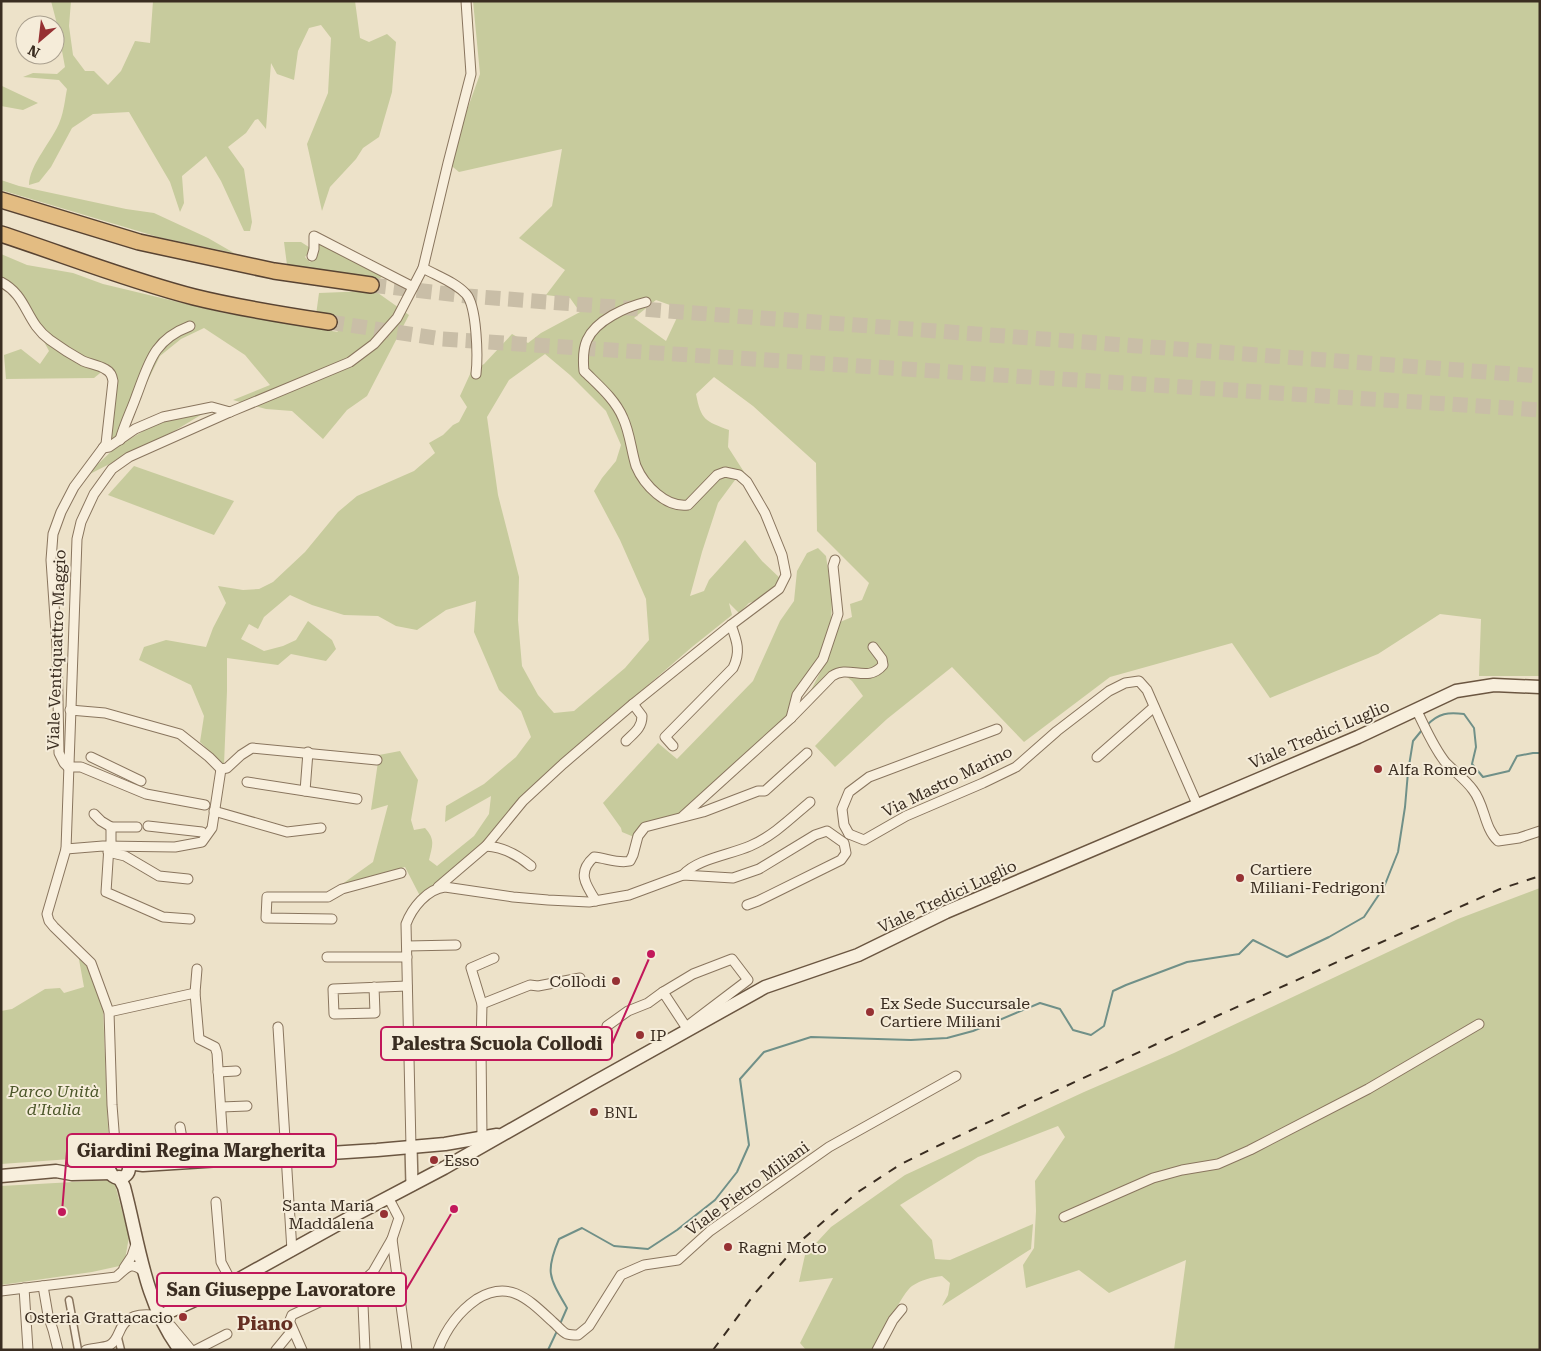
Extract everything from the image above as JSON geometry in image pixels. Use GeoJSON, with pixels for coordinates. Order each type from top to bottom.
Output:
{"type":"FeatureCollection","features":[{"type":"Feature","properties":{"kind":"highway"},"geometry":{"type":"LineString","coordinates":[[1,200],[139,242],[274,271],[371,285]]}},
{"type":"Feature","properties":{"kind":"highway"},"geometry":{"type":"LineString","coordinates":[[1,234],[127,277],[194,297],[262,312],[329,322]]}},
{"type":"Feature","properties":{"kind":"main road","name":"Viale Tredici Luglio"},"geometry":{"type":"LineString","coordinates":[[504,1133],[687,1028],[765,987],[858,955],[946,912],[1350,740],[1456,691],[1494,685],[1540,688]]}},
{"type":"Feature","properties":{"kind":"main road"},"geometry":{"type":"LineString","coordinates":[[1,1176],[59,1171],[66,1168],[120,1170],[143,1165],[186,1161],[411,1147],[445,1144],[504,1133]]}},
{"type":"Feature","properties":{"kind":"main road"},"geometry":{"type":"LineString","coordinates":[[162,1320],[292,1251],[390,1202],[412,1185],[494,1141],[504,1133]]}},
{"type":"Feature","properties":{"kind":"main road","name":"Viale Ventiquattro Maggio"},"geometry":{"type":"LineString","coordinates":[[120,1170],[144,1271],[168,1334],[180,1350]]}},
{"type":"Feature","properties":{"kind":"street","name":"Viale Ventiquattro Maggio"},"geometry":{"type":"LineString","coordinates":[[120,1170],[115,1143],[112,1105],[109,1012],[91,964],[49,921],[47,914],[66,849],[77,539],[81,522],[94,494],[112,469],[129,457],[350,362],[374,344],[397,318],[423,268],[471,74],[466,1]]}},
{"type":"Feature","properties":{"kind":"street"},"geometry":{"type":"LineString","coordinates":[[312,256],[314,236],[413,287]]}},
{"type":"Feature","properties":{"kind":"street"},"geometry":{"type":"LineString","coordinates":[[423,268],[459,288],[470,300],[473,308],[478,358],[476,374]]}},
{"type":"Feature","properties":{"kind":"street"},"geometry":{"type":"LineString","coordinates":[[1,282],[13,289],[41,334],[84,362],[106,369],[111,374],[113,382],[106,444],[74,487],[61,512],[53,534],[51,560],[57,647],[59,752],[68,767],[81,767],[146,794],[205,805]]}},
{"type":"Feature","properties":{"kind":"street"},"geometry":{"type":"LineString","coordinates":[[412,1185],[406,946],[406,924],[410,913],[428,894],[486,846],[523,801],[563,764],[632,704],[730,625],[779,589],[786,575],[786,567],[778,542],[760,505],[743,479],[736,473],[725,472],[717,475],[688,504],[682,506],[673,504],[661,497],[647,484],[637,467],[623,417],[611,399],[584,371],[583,361],[586,343],[596,329],[616,313],[646,302]]}},
{"type":"Feature","properties":{"kind":"street"},"geometry":{"type":"LineString","coordinates":[[120,440],[145,372],[156,350],[174,332],[190,326]]}},
{"type":"Feature","properties":{"kind":"street"},"geometry":{"type":"LineString","coordinates":[[103,448],[109,447],[135,429],[163,417],[212,407],[230,412]]}},
{"type":"Feature","properties":{"kind":"street"},"geometry":{"type":"LineString","coordinates":[[790,719],[797,695],[824,660],[838,614],[833,566],[835,560]]}},
{"type":"Feature","properties":{"kind":"street"},"geometry":{"type":"LineString","coordinates":[[673,746],[665,737],[733,668],[737,658],[738,646],[730,625]]}},
{"type":"Feature","properties":{"kind":"street"},"geometry":{"type":"LineString","coordinates":[[682,816],[790,719],[837,672],[872,674],[880,669],[883,665],[882,659],[872,647]]}},
{"type":"Feature","properties":{"kind":"street","name":"Via Mastro Marino"},"geometry":{"type":"LineString","coordinates":[[847,838],[864,840],[906,816],[983,784],[1016,767],[1056,731],[1109,691],[1126,683],[1139,681],[1147,690],[1197,804]]}},
{"type":"Feature","properties":{"kind":"street"},"geometry":{"type":"LineString","coordinates":[[626,740],[642,724],[642,716],[632,704]]}},
{"type":"Feature","properties":{"kind":"street"},"geometry":{"type":"LineString","coordinates":[[1098,757],[1154,707]]}},
{"type":"Feature","properties":{"kind":"street","name":"Viale Tredici Luglio"},"geometry":{"type":"LineString","coordinates":[[1416,709],[1435,747],[1446,762],[1474,790],[1492,835],[1498,841],[1519,838],[1540,831]]}},
{"type":"Feature","properties":{"kind":"street"},"geometry":{"type":"LineString","coordinates":[[70,710],[104,713],[180,734],[210,757],[221,769]]}},
{"type":"Feature","properties":{"kind":"street"},"geometry":{"type":"LineString","coordinates":[[747,905],[841,860],[846,852],[847,838],[842,808],[849,792],[870,777],[996,729]]}},
{"type":"Feature","properties":{"kind":"street"},"geometry":{"type":"LineString","coordinates":[[221,769],[227,768],[252,748],[377,760]]}},
{"type":"Feature","properties":{"kind":"street"},"geometry":{"type":"LineString","coordinates":[[305,791],[308,752]]}},
{"type":"Feature","properties":{"kind":"street"},"geometry":{"type":"LineString","coordinates":[[596,901],[587,886],[584,874],[587,863],[594,856],[623,863],[630,861],[638,836],[646,827],[703,812],[758,791],[765,791],[807,753]]}},
{"type":"Feature","properties":{"kind":"street"},"geometry":{"type":"LineString","coordinates":[[91,758],[141,781]]}},
{"type":"Feature","properties":{"kind":"street"},"geometry":{"type":"LineString","coordinates":[[66,849],[172,847],[202,842],[212,828],[221,769]]}},
{"type":"Feature","properties":{"kind":"street"},"geometry":{"type":"LineString","coordinates":[[122,784],[126,774]]}},
{"type":"Feature","properties":{"kind":"street"},"geometry":{"type":"LineString","coordinates":[[247,782],[358,799]]}},
{"type":"Feature","properties":{"kind":"street"},"geometry":{"type":"LineString","coordinates":[[438,887],[548,900],[596,901],[629,895],[682,875],[690,868],[750,846],[773,834],[810,802]]}},
{"type":"Feature","properties":{"kind":"street"},"geometry":{"type":"LineString","coordinates":[[214,811],[286,832],[321,828]]}},
{"type":"Feature","properties":{"kind":"street"},"geometry":{"type":"LineString","coordinates":[[94,814],[111,827],[137,827]]}},
{"type":"Feature","properties":{"kind":"street"},"geometry":{"type":"LineString","coordinates":[[148,826],[202,832]]}},
{"type":"Feature","properties":{"kind":"street"},"geometry":{"type":"LineString","coordinates":[[111,827],[106,892],[163,917],[190,919]]}},
{"type":"Feature","properties":{"kind":"street"},"geometry":{"type":"LineString","coordinates":[[172,847],[173,829]]}},
{"type":"Feature","properties":{"kind":"street"},"geometry":{"type":"LineString","coordinates":[[682,875],[733,878],[759,869],[815,835],[827,831],[847,838]]}},
{"type":"Feature","properties":{"kind":"street"},"geometry":{"type":"LineString","coordinates":[[486,846],[507,850],[531,866]]}},
{"type":"Feature","properties":{"kind":"street"},"geometry":{"type":"LineString","coordinates":[[109,848],[159,876],[188,879]]}},
{"type":"Feature","properties":{"kind":"street"},"geometry":{"type":"LineString","coordinates":[[332,919],[266,918],[267,897],[328,897],[342,889],[401,873]]}},
{"type":"Feature","properties":{"kind":"street"},"geometry":{"type":"LineString","coordinates":[[406,946],[456,945]]}},
{"type":"Feature","properties":{"kind":"street"},"geometry":{"type":"LineString","coordinates":[[327,957],[407,957]]}},
{"type":"Feature","properties":{"kind":"street"},"geometry":{"type":"LineString","coordinates":[[482,1137],[480,1048],[482,1004],[470,968],[494,958]]}},
{"type":"Feature","properties":{"kind":"street","name":"Viale Tredici Luglio"},"geometry":{"type":"LineString","coordinates":[[663,992],[693,974],[732,959],[748,980],[687,1028]]}},
{"type":"Feature","properties":{"kind":"street"},"geometry":{"type":"LineString","coordinates":[[197,969],[195,994],[199,1039],[214,1047],[217,1053],[224,1160]]}},
{"type":"Feature","properties":{"kind":"street"},"geometry":{"type":"LineString","coordinates":[[482,1004],[530,984],[538,986],[580,978]]}},
{"type":"Feature","properties":{"kind":"street"},"geometry":{"type":"LineString","coordinates":[[374,987],[375,1013],[334,1014],[333,989],[374,987],[407,986]]}},
{"type":"Feature","properties":{"kind":"street"},"geometry":{"type":"LineString","coordinates":[[607,1026],[628,1011],[648,1003],[663,992],[687,1028]]}},
{"type":"Feature","properties":{"kind":"street"},"geometry":{"type":"LineString","coordinates":[[109,1012],[195,994]]}},
{"type":"Feature","properties":{"kind":"street"},"geometry":{"type":"LineString","coordinates":[[1064,1217],[1153,1178],[1182,1170],[1218,1164],[1250,1150],[1368,1089],[1478,1024]]}},
{"type":"Feature","properties":{"kind":"street"},"geometry":{"type":"LineString","coordinates":[[278,1027],[292,1251]]}},
{"type":"Feature","properties":{"kind":"street"},"geometry":{"type":"LineString","coordinates":[[480,1048],[529,1034]]}},
{"type":"Feature","properties":{"kind":"street"},"geometry":{"type":"LineString","coordinates":[[218,1072],[236,1071]]}},
{"type":"Feature","properties":{"kind":"street","name":"Viale Pietro Miliani"},"geometry":{"type":"LineString","coordinates":[[438,1350],[445,1333],[455,1318],[470,1304],[497,1291],[510,1291],[523,1295],[566,1334],[578,1335],[589,1326],[621,1275],[644,1265],[678,1260],[710,1231],[829,1147],[956,1076]]}},
{"type":"Feature","properties":{"kind":"street"},"geometry":{"type":"LineString","coordinates":[[221,1107],[248,1106]]}},
{"type":"Feature","properties":{"kind":"street"},"geometry":{"type":"LineString","coordinates":[[180,1127],[186,1161]]}},
{"type":"Feature","properties":{"kind":"street"},"geometry":{"type":"LineString","coordinates":[[216,1202],[221,1262],[232,1283]]}},
{"type":"Feature","properties":{"kind":"street"},"geometry":{"type":"LineString","coordinates":[[276,1350],[290,1333],[292,1315],[362,1282],[373,1272],[392,1239],[399,1218],[390,1202]]}},
{"type":"Feature","properties":{"kind":"street"},"geometry":{"type":"LineString","coordinates":[[392,1239],[407,1350]]}},
{"type":"Feature","properties":{"kind":"street"},"geometry":{"type":"LineString","coordinates":[[1,1290],[116,1276],[132,1256],[136,1241]]}},
{"type":"Feature","properties":{"kind":"street"},"geometry":{"type":"LineString","coordinates":[[124,1268],[137,1266],[144,1271]]}},
{"type":"Feature","properties":{"kind":"street"},"geometry":{"type":"LineString","coordinates":[[362,1282],[365,1350]]}},
{"type":"Feature","properties":{"kind":"street"},"geometry":{"type":"LineString","coordinates":[[43,1286],[48,1315],[58,1350]]}},
{"type":"Feature","properties":{"kind":"street"},"geometry":{"type":"LineString","coordinates":[[24,1288],[28,1350]]}},
{"type":"Feature","properties":{"kind":"street"},"geometry":{"type":"LineString","coordinates":[[69,1300],[78,1350]]}},
{"type":"Feature","properties":{"kind":"street"},"geometry":{"type":"LineString","coordinates":[[877,1350],[893,1320],[902,1309]]}},
{"type":"Feature","properties":{"kind":"street"},"geometry":{"type":"LineString","coordinates":[[86,1350],[108,1346],[118,1338],[123,1324],[138,1315],[145,1314],[162,1320],[171,1326],[191,1350]]}},
{"type":"Feature","properties":{"kind":"street"},"geometry":{"type":"LineString","coordinates":[[290,1320],[302,1350]]}},
{"type":"Feature","properties":{"kind":"street"},"geometry":{"type":"LineString","coordinates":[[196,1350],[227,1334]]}},
{"type":"Feature","properties":{"kind":"street"},"geometry":{"type":"LineString","coordinates":[[118,1338],[121,1350]]}},
{"type":"Feature","properties":{"kind":"green space"},"geometry":{"type":"Polygon","coordinates":[[[51,1],[71,1],[69,26],[73,55],[85,71],[94,71],[108,85],[121,71],[135,41],[150,43],[153,1],[355,1],[360,38],[369,42],[387,34],[396,42],[392,92],[379,137],[363,148],[356,159],[330,187],[322,211],[307,144],[328,93],[331,38],[321,25],[309,28],[298,51],[294,80],[277,74],[271,63],[266,129],[258,119],[255,120],[246,133],[228,147],[244,169],[252,222],[250,231],[244,231],[221,181],[206,156],[182,176],[184,203],[180,212],[170,182],[129,112],[93,114],[72,128],[51,167],[39,182],[29,185],[33,169],[60,121],[67,89],[59,80],[23,77],[33,73],[57,74],[65,67],[65,15],[55,15],[51,1]]]}},
{"type":"Feature","properties":{"kind":"green space"},"geometry":{"type":"Polygon","coordinates":[[[473,1],[1540,1],[1540,676],[1479,676],[1481,619],[1440,614],[1378,654],[1270,698],[1232,643],[1110,677],[1024,742],[952,667],[887,719],[835,767],[815,746],[863,696],[852,681],[837,669],[823,678],[809,694],[827,659],[840,622],[852,617],[850,604],[862,600],[869,583],[817,531],[816,463],[753,406],[714,377],[696,394],[700,409],[709,422],[729,430],[728,447],[744,472],[735,480],[718,503],[690,596],[704,591],[709,580],[745,540],[762,561],[782,580],[779,593],[749,603],[739,613],[729,603],[732,615],[574,749],[486,842],[420,896],[405,867],[331,892],[373,862],[388,805],[371,810],[379,755],[400,751],[418,780],[411,820],[414,830],[425,828],[431,836],[432,847],[429,860],[437,866],[474,836],[489,814],[491,796],[445,822],[446,806],[484,784],[516,757],[531,737],[521,711],[499,690],[474,632],[476,601],[446,610],[417,630],[396,626],[378,616],[344,615],[312,605],[290,595],[264,617],[258,629],[249,624],[241,639],[264,651],[283,646],[296,640],[308,621],[332,640],[336,649],[326,661],[291,654],[278,665],[227,658],[224,765],[200,742],[204,716],[191,685],[139,660],[144,647],[166,640],[206,647],[226,603],[218,586],[243,590],[259,589],[273,582],[305,552],[338,512],[357,496],[414,471],[435,453],[429,443],[459,422],[467,407],[460,396],[471,372],[484,364],[512,334],[528,343],[541,333],[580,312],[570,298],[546,295],[565,270],[519,238],[552,206],[562,149],[459,172],[448,163],[480,74],[473,1]],[[656,300],[634,318],[666,341],[681,309],[656,300]],[[545,354],[509,380],[487,417],[498,495],[519,577],[518,620],[522,666],[538,695],[554,713],[574,711],[625,668],[649,640],[646,599],[620,540],[594,491],[616,461],[621,445],[606,411],[570,375],[545,354]]]}},
{"type":"Feature","properties":{"kind":"green space"},"geometry":{"type":"Polygon","coordinates":[[[1,83],[2,86],[38,103],[23,110],[1,106],[1,83]]]}},
{"type":"Feature","properties":{"kind":"green space"},"geometry":{"type":"Polygon","coordinates":[[[1,180],[19,186],[126,209],[154,213],[208,238],[234,253],[158,237],[1,190],[1,180]]]}},
{"type":"Feature","properties":{"kind":"green space"},"geometry":{"type":"Polygon","coordinates":[[[284,242],[301,242],[312,249],[305,257],[310,262],[316,257],[316,246],[324,243],[383,276],[379,279],[287,265],[284,242]]]}},
{"type":"Feature","properties":{"kind":"green space"},"geometry":{"type":"Polygon","coordinates":[[[1,254],[27,265],[73,273],[103,284],[224,313],[338,332],[326,316],[316,315],[319,293],[369,291],[378,293],[409,315],[367,396],[347,410],[323,439],[292,411],[266,409],[233,400],[270,385],[245,355],[204,328],[181,339],[160,356],[129,418],[110,444],[116,379],[110,365],[94,378],[6,379],[4,355],[21,349],[40,364],[49,351],[14,285],[1,278],[1,254]]]}},
{"type":"Feature","properties":{"kind":"green space"},"geometry":{"type":"Polygon","coordinates":[[[204,413],[176,430],[84,477],[115,448],[160,421],[204,413]]]}},
{"type":"Feature","properties":{"kind":"green space"},"geometry":{"type":"Polygon","coordinates":[[[134,466],[234,501],[214,535],[108,495],[134,466]]]}},
{"type":"Feature","properties":{"kind":"green space"},"geometry":{"type":"Polygon","coordinates":[[[818,548],[826,556],[832,597],[831,626],[815,667],[799,699],[784,719],[686,813],[643,824],[634,837],[622,832],[603,803],[658,743],[677,759],[753,681],[780,621],[794,601],[797,571],[807,553],[818,548]]]}},
{"type":"Feature","properties":{"kind":"green space"},"geometry":{"type":"Polygon","coordinates":[[[1540,888],[1540,1350],[1174,1350],[1186,1260],[1109,1293],[1079,1270],[1026,1288],[1023,1265],[1034,1248],[1035,1181],[1065,1137],[1058,1126],[978,1157],[900,1205],[932,1240],[935,1259],[950,1260],[1033,1224],[1031,1249],[942,1306],[948,1295],[950,1283],[942,1276],[927,1279],[912,1286],[898,1306],[876,1350],[806,1350],[800,1343],[833,1278],[799,1282],[805,1255],[831,1227],[905,1175],[1084,1092],[1174,1053],[1458,919],[1540,888]]]}},
{"type":"Feature","properties":{"kind":"green space","name":"Parco Unità d'Italia"},"geometry":{"type":"Polygon","coordinates":[[[78,954],[90,968],[103,1010],[109,1150],[99,1157],[1,1164],[1,1011],[12,1009],[45,989],[60,988],[64,993],[84,987],[78,954]]]}},
{"type":"Feature","properties":{"kind":"green space"},"geometry":{"type":"Polygon","coordinates":[[[114,1181],[129,1237],[124,1265],[92,1272],[1,1285],[1,1186],[114,1181]]]}},
{"type":"Feature","properties":{"kind":"waterway"},"geometry":{"type":"LineString","coordinates":[[1427,725],[1444,714],[1464,714],[1474,728],[1476,747],[1472,764],[1483,777],[1509,771],[1517,756],[1540,753]]}},
{"type":"Feature","properties":{"kind":"waterway"},"geometry":{"type":"LineString","coordinates":[[560,1324],[567,1308],[556,1289],[551,1274],[552,1259],[559,1239],[582,1228],[614,1246],[648,1249],[677,1230],[715,1200],[737,1172],[749,1145],[740,1079],[764,1052],[811,1037],[911,1040],[947,1038],[973,1031],[1040,1003],[1060,1009],[1073,1030],[1091,1035],[1104,1026],[1113,991],[1126,985],[1187,962],[1239,954],[1253,940],[1287,957],[1329,937],[1364,917],[1384,887],[1398,852],[1413,741],[1422,730]]}},
{"type":"Feature","properties":{"kind":"waterway"},"geometry":{"type":"LineString","coordinates":[[548,1350],[557,1331]]}},
{"type":"Feature","properties":{"kind":"tunnel"},"geometry":{"type":"LineString","coordinates":[[371,285],[467,296],[1540,376]]}},
{"type":"Feature","properties":{"kind":"tunnel"},"geometry":{"type":"LineString","coordinates":[[329,322],[442,339],[1540,410]]}},
{"type":"Feature","properties":{"kind":"railway"},"geometry":{"type":"LineString","coordinates":[[713,1350],[756,1292],[803,1239],[858,1192],[901,1164],[1219,1015],[1500,889],[1540,876]]}},
{"type":"Feature","properties":{"kind":"place","name":"Alfa Romeo"},"geometry":{"type":"Point","coordinates":[1378,769]}},
{"type":"Feature","properties":{"kind":"place","name":"Cartiere Miliani-Fedrigoni"},"geometry":{"type":"Point","coordinates":[1240,878]}},
{"type":"Feature","properties":{"kind":"place","name":"Palestra Scuola Collodi"},"geometry":{"type":"Point","coordinates":[651,954]}},
{"type":"Feature","properties":{"kind":"place","name":"Collodi"},"geometry":{"type":"Point","coordinates":[616,981]}},
{"type":"Feature","properties":{"kind":"place","name":"Ex Sede Succursale Cartiere Miliani"},"geometry":{"type":"Point","coordinates":[870,1012]}},
{"type":"Feature","properties":{"kind":"place","name":"IP"},"geometry":{"type":"Point","coordinates":[640,1035]}},
{"type":"Feature","properties":{"kind":"place","name":"BNL"},"geometry":{"type":"Point","coordinates":[594,1112]}},
{"type":"Feature","properties":{"kind":"place","name":"Esso"},"geometry":{"type":"Point","coordinates":[434,1160]}},
{"type":"Feature","properties":{"kind":"place","name":"San Giuseppe Lavoratore"},"geometry":{"type":"Point","coordinates":[454,1209]}},
{"type":"Feature","properties":{"kind":"place","name":"Giardini Regina Margherita"},"geometry":{"type":"Point","coordinates":[62,1212]}},
{"type":"Feature","properties":{"kind":"place","name":"Santa Maria Maddalena"},"geometry":{"type":"Point","coordinates":[384,1214]}},
{"type":"Feature","properties":{"kind":"place","name":"Ragni Moto"},"geometry":{"type":"Point","coordinates":[728,1247]}},
{"type":"Feature","properties":{"kind":"place","name":"Osteria Grattacacio"},"geometry":{"type":"Point","coordinates":[183,1317]}},
{"type":"Feature","properties":{"kind":"district","name":"Piano"},"geometry":{"type":"Point","coordinates":[265,1323]}}]}
